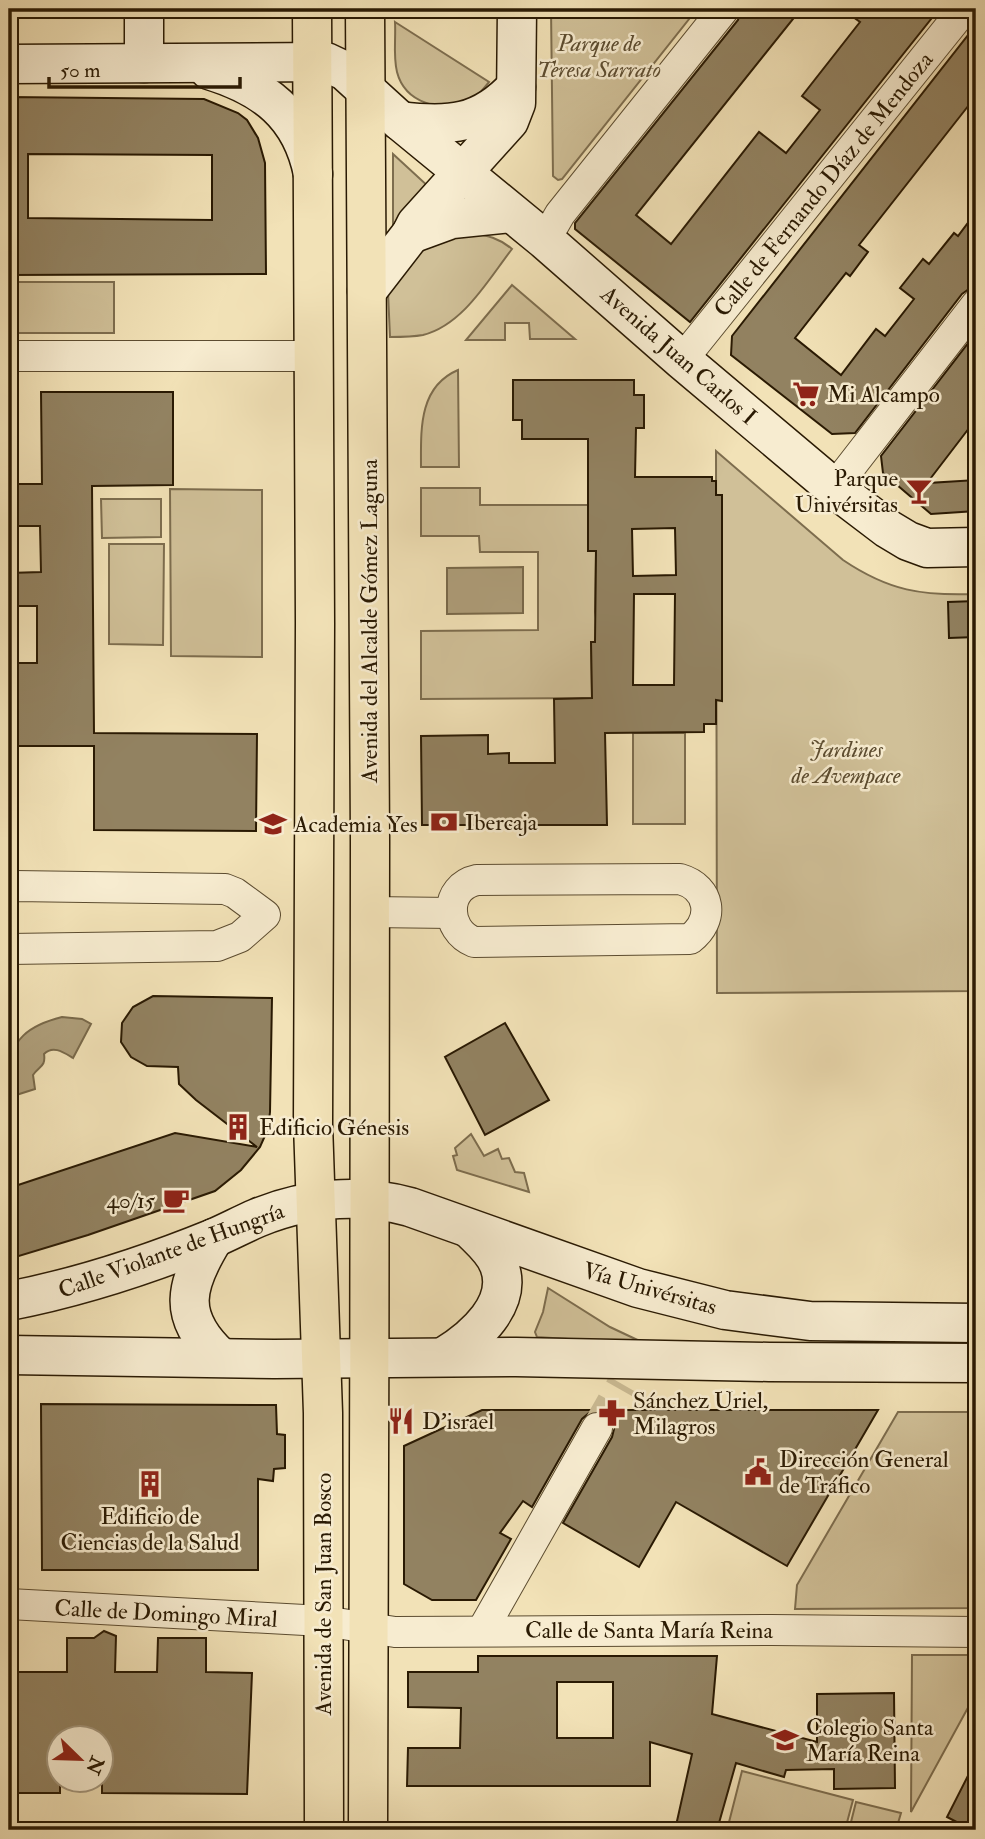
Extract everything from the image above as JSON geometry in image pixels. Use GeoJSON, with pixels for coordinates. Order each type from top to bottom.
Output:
{"type":"FeatureCollection","features":[{"type":"Feature","properties":{"kind":"main road"},"geometry":{"type":"LineString","coordinates":[[144,9],[144,63]]}},
{"type":"Feature","properties":{"kind":"main road","name":"Avenida del Alcalde Gómez Laguna"},"geometry":{"type":"LineString","coordinates":[[312,9],[319,62],[313,176],[316,623],[313,1124],[340,1200],[344,1358]]}},
{"type":"Feature","properties":{"kind":"main road"},"geometry":{"type":"LineString","coordinates":[[367,290],[416,224],[509,121],[516,103],[517,9]]}},
{"type":"Feature","properties":{"kind":"main road"},"geometry":{"type":"LineString","coordinates":[[9,64],[319,62],[365,20]]}},
{"type":"Feature","properties":{"kind":"main road","name":"Avenida del Alcalde Gómez Laguna"},"geometry":{"type":"LineString","coordinates":[[344,1358],[340,1200],[370,912],[365,20]]}},
{"type":"Feature","properties":{"kind":"main road","name":"Avenida del Alcalde Gómez Laguna"},"geometry":{"type":"LineString","coordinates":[[183,62],[249,85],[275,102],[300,135],[309,153],[313,176]]}},
{"type":"Feature","properties":{"kind":"main road","name":"Avenida Juan Carlos I"},"geometry":{"type":"LineString","coordinates":[[319,62],[345,71],[366,92],[545,240],[682,360],[834,488],[888,529],[908,541],[936,548],[976,547]]}},
{"type":"Feature","properties":{"kind":"main road"},"geometry":{"type":"LineString","coordinates":[[400,121],[440,124],[473,119],[495,107],[516,87]]}},
{"type":"Feature","properties":{"kind":"main road"},"geometry":{"type":"LineString","coordinates":[[411,234],[452,219],[511,213]]}},
{"type":"Feature","properties":{"kind":"main road","name":"Vía Univérsitas"},"geometry":{"type":"LineString","coordinates":[[340,1200],[410,1207],[638,1288],[724,1310],[810,1321],[976,1323]]}},
{"type":"Feature","properties":{"kind":"main road","name":"Calle Violante de Hungría"},"geometry":{"type":"LineString","coordinates":[[9,1301],[57,1292],[214,1238],[276,1211],[340,1200]]}},
{"type":"Feature","properties":{"kind":"main road"},"geometry":{"type":"LineString","coordinates":[[445,1356],[467,1342],[489,1318],[498,1302],[501,1289],[499,1265],[488,1246],[472,1231]]}},
{"type":"Feature","properties":{"kind":"main road"},"geometry":{"type":"LineString","coordinates":[[214,1238],[195,1271],[189,1291],[189,1307],[201,1338],[220,1357]]}},
{"type":"Feature","properties":{"kind":"main road"},"geometry":{"type":"LineString","coordinates":[[9,1355],[344,1358],[445,1356],[629,1372],[976,1363]]}},
{"type":"Feature","properties":{"kind":"main road","name":"Avenida de San Juan Bosco"},"geometry":{"type":"LineString","coordinates":[[324,1830],[323,1413],[344,1358]]}},
{"type":"Feature","properties":{"kind":"main road","name":"Avenida de San Juan Bosco"},"geometry":{"type":"LineString","coordinates":[[344,1358],[368,1627],[368,1830]]}},
{"type":"Feature","properties":{"kind":"street"},"geometry":{"type":"LineString","coordinates":[[545,240],[560,214],[724,9]]}},
{"type":"Feature","properties":{"kind":"street","name":"Calle de Fernando Díaz de Mendoza"},"geometry":{"type":"LineString","coordinates":[[682,360],[964,9]]}},
{"type":"Feature","properties":{"kind":"street"},"geometry":{"type":"LineString","coordinates":[[834,488],[976,305]]}},
{"type":"Feature","properties":{"kind":"street"},"geometry":{"type":"LineString","coordinates":[[9,356],[296,356]]}},
{"type":"Feature","properties":{"kind":"street"},"geometry":{"type":"LineString","coordinates":[[680,879],[700,889],[706,910],[704,925],[697,934],[690,939],[666,941],[474,942],[457,932],[452,912],[455,895],[461,887],[477,880],[680,879]]}},
{"type":"Feature","properties":{"kind":"street"},"geometry":{"type":"LineString","coordinates":[[9,888],[225,889],[265,915],[240,937],[217,946],[9,949]]}},
{"type":"Feature","properties":{"kind":"street"},"geometry":{"type":"LineString","coordinates":[[370,912],[452,912]]}},
{"type":"Feature","properties":{"kind":"street"},"geometry":{"type":"LineString","coordinates":[[482,1631],[597,1428]]}},
{"type":"Feature","properties":{"kind":"street","name":"Calle de Domingo Miral"},"geometry":{"type":"LineString","coordinates":[[9,1604],[323,1621]]}},
{"type":"Feature","properties":{"kind":"street","name":"Calle de Santa María Reina"},"geometry":{"type":"LineString","coordinates":[[323,1621],[395,1632],[976,1632]]}},
{"type":"Feature","properties":{"kind":"green space","name":"Parque de Teresa Sarrato"},"geometry":{"type":"Polygon","coordinates":[[[551,9],[697,9],[562,179],[558,180],[553,176],[551,9]]]}},
{"type":"Feature","properties":{"kind":"green space"},"geometry":{"type":"Polygon","coordinates":[[[395,22],[489,82],[472,100],[458,105],[436,106],[416,98],[401,83],[397,72],[395,22]]]}},
{"type":"Feature","properties":{"kind":"green space"},"geometry":{"type":"Polygon","coordinates":[[[393,154],[430,188],[393,231],[393,154]]]}},
{"type":"Feature","properties":{"kind":"green space"},"geometry":{"type":"Polygon","coordinates":[[[466,231],[496,239],[512,249],[474,300],[450,322],[423,335],[390,337],[388,292],[422,245],[466,231]]]}},
{"type":"Feature","properties":{"kind":"green space"},"geometry":{"type":"Polygon","coordinates":[[[9,282],[114,282],[114,333],[9,333],[9,282]]]}},
{"type":"Feature","properties":{"kind":"green space"},"geometry":{"type":"Polygon","coordinates":[[[512,285],[575,339],[530,339],[529,323],[505,323],[505,340],[466,340],[512,285]]]}},
{"type":"Feature","properties":{"kind":"green space"},"geometry":{"type":"Polygon","coordinates":[[[458,370],[459,467],[421,467],[424,411],[435,387],[458,370]]]}},
{"type":"Feature","properties":{"kind":"green space","name":"Jardines de Avempace"},"geometry":{"type":"Polygon","coordinates":[[[716,451],[843,560],[876,579],[922,592],[976,594],[976,991],[717,993],[716,451]]]}},
{"type":"Feature","properties":{"kind":"green space"},"geometry":{"type":"Polygon","coordinates":[[[421,488],[480,488],[480,505],[588,505],[588,551],[596,551],[595,612],[600,642],[591,643],[592,698],[421,699],[421,631],[538,630],[538,552],[480,552],[479,536],[421,536],[421,488]]]}},
{"type":"Feature","properties":{"kind":"green space"},"geometry":{"type":"Polygon","coordinates":[[[170,489],[262,490],[262,657],[171,656],[170,489]]]}},
{"type":"Feature","properties":{"kind":"green space"},"geometry":{"type":"Polygon","coordinates":[[[101,499],[161,499],[161,537],[102,538],[101,499]]]}},
{"type":"Feature","properties":{"kind":"green space"},"geometry":{"type":"Polygon","coordinates":[[[109,544],[164,544],[163,645],[109,644],[109,544]]]}},
{"type":"Feature","properties":{"kind":"green space"},"geometry":{"type":"Polygon","coordinates":[[[633,733],[685,733],[685,824],[633,824],[633,733]]]}},
{"type":"Feature","properties":{"kind":"green space"},"geometry":{"type":"Polygon","coordinates":[[[471,1134],[484,1156],[498,1149],[502,1159],[509,1158],[515,1172],[524,1173],[529,1192],[457,1170],[453,1156],[457,1155],[455,1148],[471,1134]]]}},
{"type":"Feature","properties":{"kind":"green space"},"geometry":{"type":"Polygon","coordinates":[[[548,1288],[610,1327],[646,1344],[537,1337],[535,1332],[548,1288]]]}},
{"type":"Feature","properties":{"kind":"green space"},"geometry":{"type":"Polygon","coordinates":[[[898,1412],[976,1412],[976,1608],[795,1609],[797,1585],[898,1412]]]}},
{"type":"Feature","properties":{"kind":"green space"},"geometry":{"type":"Polygon","coordinates":[[[912,1655],[976,1655],[976,1693],[911,1812],[912,1655]]]}},
{"type":"Feature","properties":{"kind":"green space"},"geometry":{"type":"Polygon","coordinates":[[[742,1771],[853,1800],[845,1830],[727,1830],[742,1771]]]}},
{"type":"Feature","properties":{"kind":"green space"},"geometry":{"type":"Polygon","coordinates":[[[856,1802],[901,1813],[896,1830],[849,1830],[856,1802]]]}},
{"type":"Feature","properties":{"kind":"shaded area"},"geometry":{"type":"Polygon","coordinates":[[[523,567],[523,613],[447,614],[447,568],[523,567]]]}},
{"type":"Feature","properties":{"kind":"shaded area"},"geometry":{"type":"Polygon","coordinates":[[[62,1017],[82,1019],[91,1024],[73,1058],[58,1050],[47,1051],[43,1064],[33,1075],[35,1089],[13,1096],[9,1085],[10,1062],[17,1043],[31,1029],[62,1017]]]}},
{"type":"Feature","properties":{"kind":"building"},"geometry":{"type":"Polygon","coordinates":[[[741,9],[801,9],[636,215],[671,244],[759,132],[786,153],[820,110],[802,96],[860,22],[842,9],[939,9],[690,322],[575,229],[575,223],[738,20],[741,9]]]}},
{"type":"Feature","properties":{"kind":"building"},"geometry":{"type":"Polygon","coordinates":[[[976,25],[976,96],[859,245],[868,252],[850,276],[846,273],[795,338],[841,375],[876,329],[885,336],[914,299],[900,288],[923,259],[929,264],[954,233],[958,236],[976,212],[976,288],[962,294],[855,433],[832,434],[731,355],[732,336],[976,25]]]}},
{"type":"Feature","properties":{"kind":"building"},"geometry":{"type":"Polygon","coordinates":[[[9,97],[204,99],[238,113],[247,120],[258,138],[265,163],[266,274],[9,275],[9,97]],[[28,154],[28,218],[212,220],[212,155],[28,154]]]}},
{"type":"Feature","properties":{"kind":"building"},"geometry":{"type":"Polygon","coordinates":[[[976,333],[976,419],[927,483],[976,480],[976,511],[931,514],[883,473],[881,456],[976,333]]]}},
{"type":"Feature","properties":{"kind":"building"},"geometry":{"type":"Polygon","coordinates":[[[513,380],[634,380],[634,395],[644,395],[644,428],[636,428],[635,477],[712,477],[712,481],[716,481],[716,495],[722,495],[722,701],[716,700],[716,724],[704,724],[704,732],[605,733],[607,825],[422,825],[421,736],[488,735],[488,754],[509,753],[509,763],[555,763],[554,699],[592,698],[591,642],[595,642],[596,551],[588,551],[588,439],[522,439],[522,420],[513,420],[513,380]],[[675,528],[632,529],[633,576],[676,575],[675,528]],[[634,594],[633,685],[674,685],[675,594],[634,594]]]}},
{"type":"Feature","properties":{"kind":"building"},"geometry":{"type":"Polygon","coordinates":[[[41,392],[173,392],[173,485],[92,486],[94,733],[257,734],[256,831],[94,830],[94,746],[9,746],[9,663],[37,663],[37,606],[9,606],[9,573],[41,572],[40,526],[9,526],[9,484],[42,484],[41,392]]]}},
{"type":"Feature","properties":{"kind":"building"},"geometry":{"type":"Polygon","coordinates":[[[976,601],[976,637],[949,638],[948,602],[976,601]]]}},
{"type":"Feature","properties":{"kind":"building","name":"Edificio Génesis"},"geometry":{"type":"Polygon","coordinates":[[[153,996],[272,998],[270,1112],[268,1129],[260,1147],[241,1170],[215,1191],[9,1259],[9,1188],[175,1133],[257,1147],[179,1084],[178,1067],[147,1066],[131,1057],[121,1042],[122,1023],[133,1007],[153,996]]]}},
{"type":"Feature","properties":{"kind":"building"},"geometry":{"type":"Polygon","coordinates":[[[505,1023],[549,1100],[485,1135],[445,1057],[505,1023]]]}},
{"type":"Feature","properties":{"kind":"building","name":"Edificio de Ciencias de la Salud"},"geometry":{"type":"Polygon","coordinates":[[[41,1404],[276,1405],[277,1434],[285,1435],[285,1468],[274,1469],[273,1481],[258,1479],[258,1570],[42,1570],[41,1404]]]}},
{"type":"Feature","properties":{"kind":"building"},"geometry":{"type":"Polygon","coordinates":[[[482,1410],[878,1410],[787,1566],[676,1502],[639,1567],[563,1523],[614,1429],[612,1420],[606,1413],[589,1413],[582,1419],[532,1507],[523,1501],[500,1533],[511,1539],[476,1600],[432,1600],[404,1584],[404,1446],[482,1410]]]}},
{"type":"Feature","properties":{"kind":"building"},"geometry":{"type":"Polygon","coordinates":[[[104,1631],[116,1636],[115,1672],[157,1672],[158,1638],[206,1638],[206,1672],[252,1673],[247,1794],[116,1793],[116,1724],[46,1724],[46,1793],[9,1793],[9,1672],[67,1672],[67,1638],[94,1638],[104,1631]]]}},
{"type":"Feature","properties":{"kind":"building"},"geometry":{"type":"Polygon","coordinates":[[[478,1656],[717,1656],[712,1714],[817,1742],[817,1694],[894,1693],[895,1788],[834,1789],[834,1769],[786,1770],[784,1777],[736,1763],[717,1830],[675,1830],[692,1754],[650,1742],[650,1786],[407,1786],[408,1748],[460,1748],[461,1708],[408,1707],[408,1672],[478,1672],[478,1656]],[[557,1682],[557,1738],[613,1738],[613,1682],[557,1682]]]}},
{"type":"Feature","properties":{"kind":"building"},"geometry":{"type":"Polygon","coordinates":[[[976,1760],[976,1830],[972,1830],[947,1817],[976,1760]]]}},
{"type":"Feature","properties":{"kind":"tunnel"},"geometry":{"type":"LineString","coordinates":[[597,1428],[622,1384]]}},
{"type":"Feature","properties":{"kind":"place","name":"Mi Alcampo"},"geometry":{"type":"Point","coordinates":[806,394]}},
{"type":"Feature","properties":{"kind":"place","name":"Parque Univérsitas"},"geometry":{"type":"Point","coordinates":[919,491]}},
{"type":"Feature","properties":{"kind":"place","name":"Ibercaja"},"geometry":{"type":"Point","coordinates":[444,822]}},
{"type":"Feature","properties":{"kind":"place","name":"Academia Yes"},"geometry":{"type":"Point","coordinates":[273,824]}},
{"type":"Feature","properties":{"kind":"place","name":"Edificio Génesis"},"geometry":{"type":"Point","coordinates":[238,1127]}},
{"type":"Feature","properties":{"kind":"place","name":"40/15"},"geometry":{"type":"Point","coordinates":[176,1200]}},
{"type":"Feature","properties":{"kind":"place","name":"Sánchez Uriel, Milagros"},"geometry":{"type":"Point","coordinates":[612,1413]}},
{"type":"Feature","properties":{"kind":"place","name":"D'israel"},"geometry":{"type":"Point","coordinates":[401,1421]}},
{"type":"Feature","properties":{"kind":"place","name":"Dirección General de Tráfico"},"geometry":{"type":"Point","coordinates":[758,1472]}},
{"type":"Feature","properties":{"kind":"place","name":"Edificio de Ciencias de la Salud"},"geometry":{"type":"Point","coordinates":[150,1484]}},
{"type":"Feature","properties":{"kind":"place","name":"Colegio Santa María Reina"},"geometry":{"type":"Point","coordinates":[785,1740]}}]}
